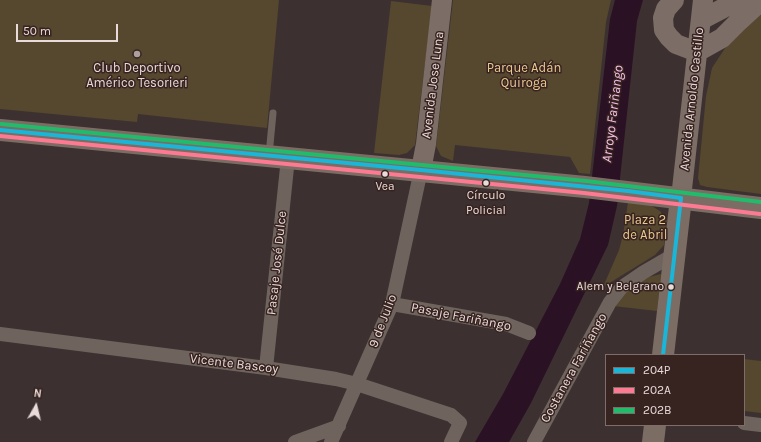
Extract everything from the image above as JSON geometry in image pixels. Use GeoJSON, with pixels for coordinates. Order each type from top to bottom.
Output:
{"type":"FeatureCollection","features":[{"type":"Feature","properties":{"kind":"main road"},"geometry":{"type":"LineString","coordinates":[[0,130],[585,186],[761,208]]}},
{"type":"Feature","properties":{"kind":"main road"},"geometry":{"type":"LineString","coordinates":[[663,354],[681,198]]}},
{"type":"Feature","properties":{"kind":"main road"},"geometry":{"type":"LineString","coordinates":[[653,442],[655,426]]}},
{"type":"Feature","properties":{"kind":"street","name":"Avenida Jose Luna"},"geometry":{"type":"LineString","coordinates":[[421,170],[426,144],[442,0]]}},
{"type":"Feature","properties":{"kind":"street"},"geometry":{"type":"LineString","coordinates":[[674,0],[666,9],[663,18],[664,30],[676,44],[697,52],[722,38],[738,21],[761,1]]}},
{"type":"Feature","properties":{"kind":"street","name":"Avenida Arnoldo Castillo"},"geometry":{"type":"LineString","coordinates":[[681,198],[703,0]]}},
{"type":"Feature","properties":{"kind":"street"},"geometry":{"type":"LineString","coordinates":[[701,20],[738,0]]}},
{"type":"Feature","properties":{"kind":"street","name":"Pasaje José Dulce"},"geometry":{"type":"LineString","coordinates":[[266,368],[278,157]]}},
{"type":"Feature","properties":{"kind":"street","name":"9 de Julio"},"geometry":{"type":"LineString","coordinates":[[331,442],[392,304],[421,170]]}},
{"type":"Feature","properties":{"kind":"street","name":"Costanera Fariñango"},"geometry":{"type":"LineString","coordinates":[[534,442],[610,302],[622,286],[675,254]]}},
{"type":"Feature","properties":{"kind":"street","name":"Pasaje Fariñango"},"geometry":{"type":"LineString","coordinates":[[392,304],[506,324],[529,333]]}},
{"type":"Feature","properties":{"kind":"street","name":"Vicente Bascoy"},"geometry":{"type":"LineString","coordinates":[[0,334],[336,378],[451,415],[460,423],[451,442]]}},
{"type":"Feature","properties":{"kind":"street"},"geometry":{"type":"LineString","coordinates":[[745,423],[761,425]]}},
{"type":"Feature","properties":{"kind":"street"},"geometry":{"type":"LineString","coordinates":[[295,442],[339,426]]}},
{"type":"Feature","properties":{"kind":"lane"},"geometry":{"type":"LineString","coordinates":[[273,113],[278,157]]}},
{"type":"Feature","properties":{"kind":"green space","name":"Club Deportivo Américo Tesorieri"},"geometry":{"type":"Polygon","coordinates":[[[0,0],[279,0],[267,128],[138,114],[137,122],[0,109],[0,0]]]}},
{"type":"Feature","properties":{"kind":"green space","name":"Parque Adán Quiroga"},"geometry":{"type":"Polygon","coordinates":[[[453,0],[611,0],[606,22],[590,174],[579,173],[570,157],[455,145],[453,161],[441,156],[436,146],[453,0]]]}},
{"type":"Feature","properties":{"kind":"green space"},"geometry":{"type":"Polygon","coordinates":[[[391,1],[432,6],[415,145],[407,153],[399,155],[374,153],[391,1]]]}},
{"type":"Feature","properties":{"kind":"green space"},"geometry":{"type":"Polygon","coordinates":[[[761,10],[761,194],[700,185],[698,178],[706,96],[712,68],[731,39],[761,10]]]}},
{"type":"Feature","properties":{"kind":"green space","name":"Plaza 2 de Abril"},"geometry":{"type":"Polygon","coordinates":[[[628,202],[650,205],[660,211],[667,221],[664,245],[655,255],[603,287],[619,250],[628,202]]]}},
{"type":"Feature","properties":{"kind":"green space"},"geometry":{"type":"Polygon","coordinates":[[[661,274],[657,311],[613,306],[627,291],[649,277],[661,274]]]}},
{"type":"Feature","properties":{"kind":"green space"},"geometry":{"type":"Polygon","coordinates":[[[745,359],[761,361],[761,413],[745,411],[745,359]]]}},
{"type":"Feature","properties":{"kind":"water","name":"Arroyo Fariñango"},"geometry":{"type":"Polygon","coordinates":[[[615,0],[643,0],[637,21],[617,206],[608,245],[531,403],[509,442],[475,442],[503,394],[560,284],[580,239],[589,203],[610,19],[615,0]]]}},
{"type":"Feature","properties":{"kind":"transit line","name":"202B"},"geometry":{"type":"LineString","coordinates":[[1,124],[586,181],[761,202]]}},
{"type":"Feature","properties":{"kind":"transit line","name":"204P"},"geometry":{"type":"LineString","coordinates":[[0,130],[421,170],[628,191],[681,198]]}},
{"type":"Feature","properties":{"kind":"transit line","name":"202A"},"geometry":{"type":"LineString","coordinates":[[0,136],[584,193],[760,214]]}},
{"type":"Feature","properties":{"kind":"transit line","name":"204P"},"geometry":{"type":"LineString","coordinates":[[663,354],[681,198]]}},
{"type":"Feature","properties":{"kind":"place","name":"Club Deportivo Américo Tesorieri"},"geometry":{"type":"Point","coordinates":[137,54]}},
{"type":"Feature","properties":{"kind":"place","name":"Vea"},"geometry":{"type":"Point","coordinates":[385,174]}},
{"type":"Feature","properties":{"kind":"place","name":"Círculo Policial"},"geometry":{"type":"Point","coordinates":[486,183]}},
{"type":"Feature","properties":{"kind":"place","name":"Alem y Belgrano"},"geometry":{"type":"Point","coordinates":[671,287]}}]}
